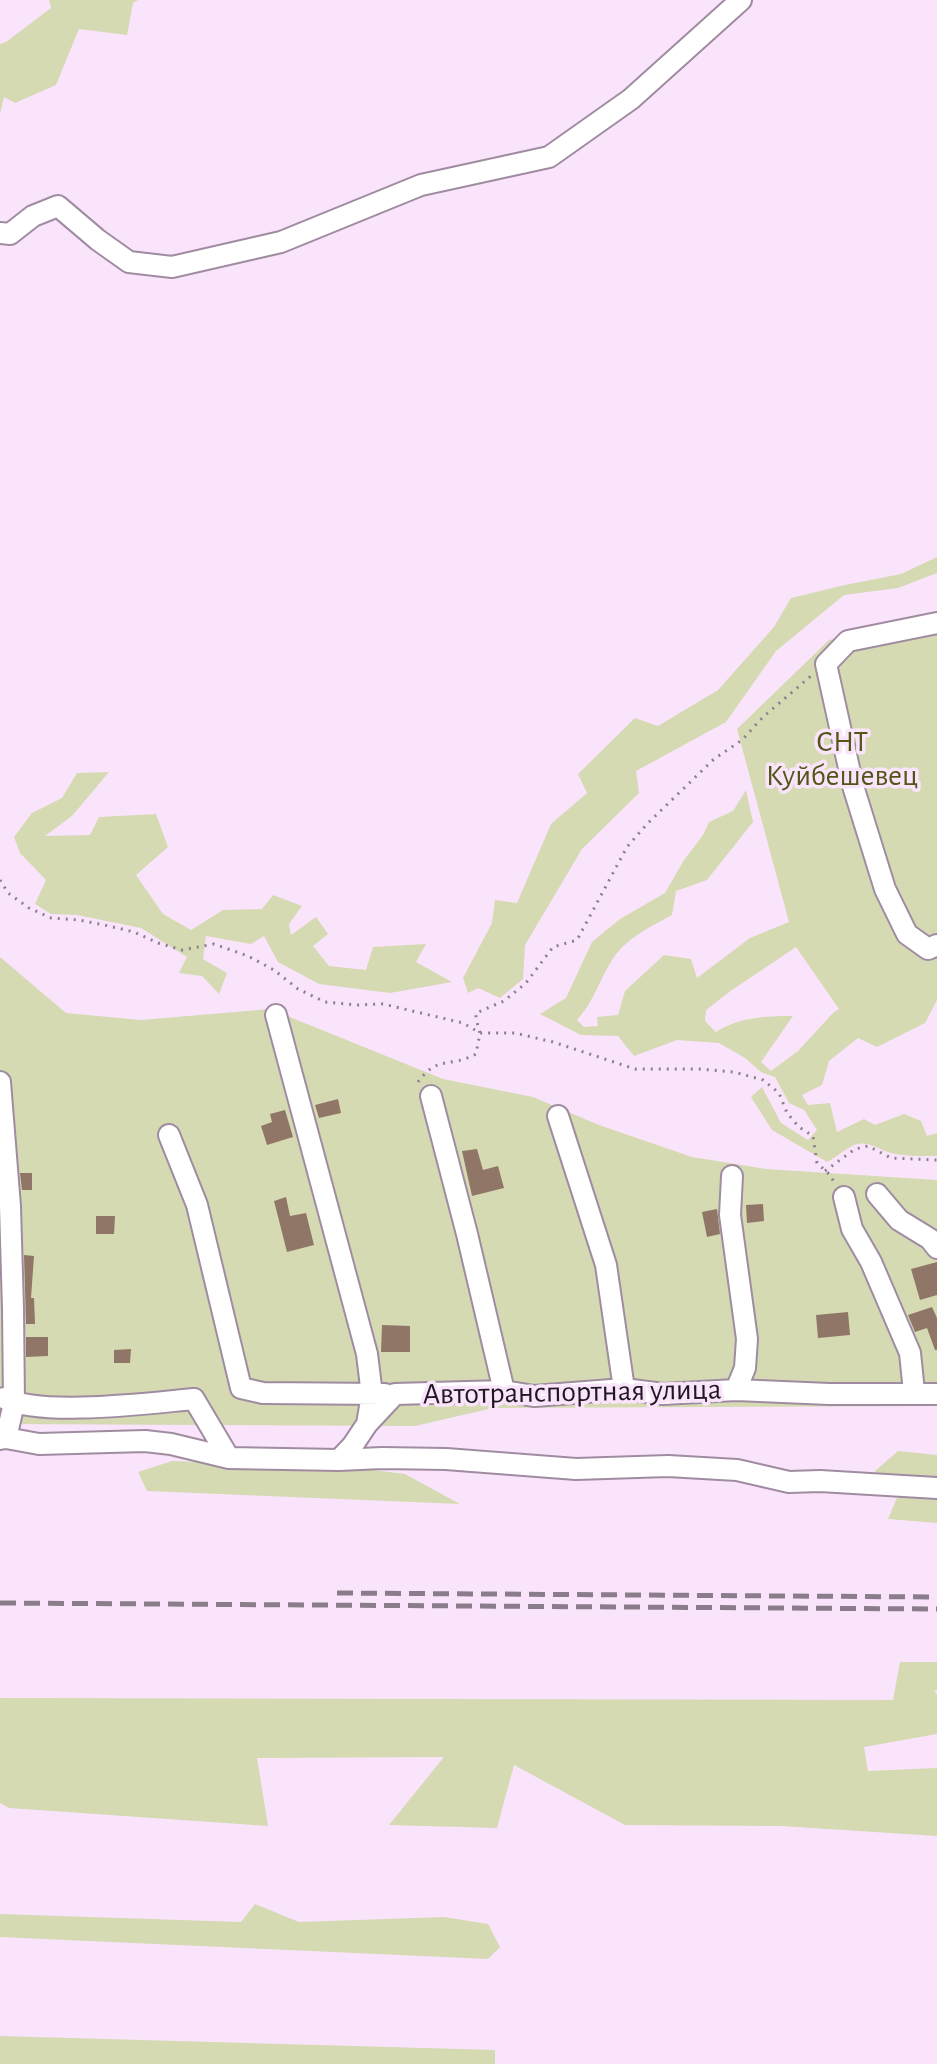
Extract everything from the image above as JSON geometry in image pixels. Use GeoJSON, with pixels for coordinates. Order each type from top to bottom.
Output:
{"type":"FeatureCollection","features":[{"type":"Feature","properties":{"kind":"street"},"geometry":{"type":"LineString","coordinates":[[0,233],[10,234],[33,216],[58,206],[129,262],[172,267],[281,242],[421,185],[549,157],[631,99],[741,0]]}},
{"type":"Feature","properties":{"kind":"street"},"geometry":{"type":"LineString","coordinates":[[937,623],[848,641],[826,664],[853,786],[885,889],[907,934],[928,949],[937,945]]}},
{"type":"Feature","properties":{"kind":"street"},"geometry":{"type":"LineString","coordinates":[[276,1015],[367,1354],[372,1395],[367,1424]]}},
{"type":"Feature","properties":{"kind":"street"},"geometry":{"type":"LineString","coordinates":[[0,1082],[7,1399],[3,1438],[39,1444],[145,1441],[229,1458],[446,1459],[576,1469],[668,1466],[737,1470],[789,1482],[937,1488]]}},
{"type":"Feature","properties":{"kind":"street"},"geometry":{"type":"LineString","coordinates":[[431,1096],[504,1391]]}},
{"type":"Feature","properties":{"kind":"street"},"geometry":{"type":"LineString","coordinates":[[558,1116],[606,1265],[624,1389]]}},
{"type":"Feature","properties":{"kind":"street"},"geometry":{"type":"LineString","coordinates":[[169,1135],[197,1205],[241,1388],[263,1393],[395,1394]]}},
{"type":"Feature","properties":{"kind":"street"},"geometry":{"type":"LineString","coordinates":[[732,1176],[730,1215],[747,1339],[745,1368],[736,1390]]}},
{"type":"Feature","properties":{"kind":"street"},"geometry":{"type":"LineString","coordinates":[[877,1194],[899,1220],[930,1239],[937,1248]]}},
{"type":"Feature","properties":{"kind":"street"},"geometry":{"type":"LineString","coordinates":[[844,1197],[852,1229],[871,1262],[910,1353],[914,1392]]}},
{"type":"Feature","properties":{"kind":"street","name":"Автотранспортная улица"},"geometry":{"type":"LineString","coordinates":[[339,1460],[395,1394],[504,1391],[534,1396],[624,1389],[663,1394],[736,1390],[937,1394]]}},
{"type":"Feature","properties":{"kind":"street"},"geometry":{"type":"LineString","coordinates":[[7,1399],[52,1406],[96,1407],[194,1399],[229,1458]]}},
{"type":"Feature","properties":{"kind":"path"},"geometry":{"type":"LineString","coordinates":[[431,1096],[417,1085],[425,1073],[434,1065],[464,1061],[476,1054],[480,1033],[476,1013],[504,1001],[526,983],[553,947],[577,940],[627,847],[647,824],[714,759],[742,740],[763,717],[826,664]]}},
{"type":"Feature","properties":{"kind":"path"},"geometry":{"type":"LineString","coordinates":[[0,880],[8,893],[29,908],[51,918],[79,920],[134,932],[182,950],[214,944],[248,956],[274,970],[298,989],[325,1002],[383,1004],[463,1023],[480,1033],[515,1033],[553,1042],[635,1069],[734,1072],[763,1080],[779,1093],[787,1113],[799,1127],[813,1136],[817,1163],[844,1197]]}},
{"type":"Feature","properties":{"kind":"path"},"geometry":{"type":"LineString","coordinates":[[825,1171],[855,1149],[868,1146],[891,1158],[937,1160]]}},
{"type":"Feature","properties":{"kind":"green space"},"geometry":{"type":"Polygon","coordinates":[[[49,0],[138,0],[133,3],[127,35],[79,29],[56,85],[15,103],[4,97],[0,114],[0,44],[51,8],[49,0]]]}},
{"type":"Feature","properties":{"kind":"green space"},"geometry":{"type":"Polygon","coordinates":[[[937,557],[937,573],[898,588],[844,595],[776,651],[726,722],[636,771],[639,793],[582,849],[525,945],[523,979],[500,998],[478,988],[468,993],[463,978],[492,923],[495,900],[517,903],[551,824],[587,793],[578,774],[635,718],[658,726],[718,690],[774,627],[791,598],[901,574],[937,557]]]}},
{"type":"Feature","properties":{"kind":"green space","name":"СНТ Куйбешевец"},"geometry":{"type":"Polygon","coordinates":[[[937,611],[937,1000],[925,1023],[877,1047],[858,1038],[829,1061],[822,1085],[802,1095],[808,1105],[830,1103],[837,1132],[864,1119],[875,1125],[904,1114],[921,1121],[927,1136],[937,1133],[937,1156],[897,1154],[859,1144],[827,1162],[772,1130],[751,1097],[762,1087],[781,1123],[808,1140],[817,1130],[804,1110],[789,1103],[775,1077],[761,1072],[745,1058],[719,1043],[677,1040],[634,1056],[618,1036],[581,1035],[540,1014],[566,998],[592,942],[620,919],[665,893],[709,822],[733,811],[746,790],[753,822],[707,880],[676,891],[672,915],[624,945],[577,1020],[584,1027],[598,1026],[597,1017],[618,1015],[625,991],[664,955],[691,959],[697,978],[750,938],[789,922],[737,729],[829,640],[937,611]],[[796,947],[706,1010],[705,1021],[716,1032],[743,1020],[793,1016],[761,1062],[771,1071],[798,1051],[839,1009],[796,947]]]}},
{"type":"Feature","properties":{"kind":"green space"},"geometry":{"type":"Polygon","coordinates":[[[109,772],[72,816],[45,836],[90,835],[99,817],[156,814],[168,847],[136,875],[163,914],[191,930],[223,910],[262,909],[273,895],[302,906],[289,924],[291,935],[316,917],[328,934],[313,946],[329,966],[366,970],[373,947],[426,944],[416,962],[452,982],[390,993],[319,984],[278,962],[264,936],[251,944],[206,936],[203,959],[227,973],[219,994],[202,976],[179,973],[187,957],[141,928],[77,915],[51,914],[35,904],[46,880],[20,853],[14,837],[32,813],[62,798],[77,773],[109,772]]]}},
{"type":"Feature","properties":{"kind":"green space"},"geometry":{"type":"Polygon","coordinates":[[[0,957],[66,1013],[141,1020],[270,1009],[443,1079],[533,1097],[599,1125],[692,1157],[766,1169],[937,1180],[937,1406],[493,1408],[415,1426],[0,1424],[0,957]]]}},
{"type":"Feature","properties":{"kind":"green space"},"geometry":{"type":"Polygon","coordinates":[[[898,1451],[937,1455],[937,1523],[888,1519],[899,1493],[875,1471],[898,1451]]]}},
{"type":"Feature","properties":{"kind":"green space"},"geometry":{"type":"Polygon","coordinates":[[[172,1461],[357,1468],[405,1474],[460,1504],[147,1491],[138,1472],[172,1461]]]}},
{"type":"Feature","properties":{"kind":"green space"},"geometry":{"type":"Polygon","coordinates":[[[900,1662],[937,1662],[937,1690],[934,1691],[937,1694],[937,1734],[864,1747],[868,1771],[937,1768],[937,1836],[781,1826],[625,1825],[514,1765],[497,1828],[389,1825],[444,1757],[257,1758],[268,1826],[9,1808],[0,1803],[0,1698],[893,1700],[900,1662]]]}},
{"type":"Feature","properties":{"kind":"green space"},"geometry":{"type":"Polygon","coordinates":[[[255,1904],[299,1922],[444,1917],[488,1924],[500,1947],[488,1959],[0,1937],[0,1914],[241,1922],[255,1904]]]}},
{"type":"Feature","properties":{"kind":"green space"},"geometry":{"type":"Polygon","coordinates":[[[0,2036],[495,2050],[495,2064],[0,2064],[0,2036]]]}},
{"type":"Feature","properties":{"kind":"building"},"geometry":{"type":"Polygon","coordinates":[[[338,1099],[341,1113],[319,1118],[315,1105],[338,1099]]]}},
{"type":"Feature","properties":{"kind":"building"},"geometry":{"type":"Polygon","coordinates":[[[285,1110],[293,1137],[267,1145],[261,1126],[272,1122],[270,1114],[285,1110]]]}},
{"type":"Feature","properties":{"kind":"building"},"geometry":{"type":"Polygon","coordinates":[[[477,1149],[483,1170],[498,1166],[504,1188],[472,1196],[462,1151],[477,1149]]]}},
{"type":"Feature","properties":{"kind":"building"},"geometry":{"type":"Polygon","coordinates":[[[20,1173],[32,1173],[32,1190],[22,1190],[20,1173]]]}},
{"type":"Feature","properties":{"kind":"building"},"geometry":{"type":"Polygon","coordinates":[[[286,1197],[290,1216],[306,1213],[314,1245],[287,1252],[274,1201],[286,1197]]]}},
{"type":"Feature","properties":{"kind":"building"},"geometry":{"type":"Polygon","coordinates":[[[763,1204],[764,1221],[747,1223],[746,1205],[763,1204]]]}},
{"type":"Feature","properties":{"kind":"building"},"geometry":{"type":"Polygon","coordinates":[[[717,1209],[720,1234],[707,1237],[702,1212],[717,1209]]]}},
{"type":"Feature","properties":{"kind":"building"},"geometry":{"type":"Polygon","coordinates":[[[96,1216],[115,1216],[114,1234],[96,1234],[96,1216]]]}},
{"type":"Feature","properties":{"kind":"building"},"geometry":{"type":"Polygon","coordinates":[[[24,1255],[34,1256],[31,1298],[34,1298],[35,1324],[26,1324],[24,1255]]]}},
{"type":"Feature","properties":{"kind":"building"},"geometry":{"type":"Polygon","coordinates":[[[937,1262],[937,1295],[920,1300],[911,1269],[937,1262]]]}},
{"type":"Feature","properties":{"kind":"building"},"geometry":{"type":"Polygon","coordinates":[[[932,1307],[937,1318],[937,1350],[927,1328],[915,1332],[908,1315],[932,1307]]]}},
{"type":"Feature","properties":{"kind":"building"},"geometry":{"type":"Polygon","coordinates":[[[848,1312],[850,1335],[818,1338],[816,1315],[848,1312]]]}},
{"type":"Feature","properties":{"kind":"building"},"geometry":{"type":"Polygon","coordinates":[[[382,1325],[410,1326],[410,1352],[381,1352],[382,1325]]]}},
{"type":"Feature","properties":{"kind":"building"},"geometry":{"type":"Polygon","coordinates":[[[26,1337],[48,1337],[48,1356],[26,1357],[26,1337]]]}},
{"type":"Feature","properties":{"kind":"building"},"geometry":{"type":"Polygon","coordinates":[[[131,1349],[130,1363],[114,1363],[114,1350],[131,1349]]]}},
{"type":"Feature","properties":{"kind":"railway"},"geometry":{"type":"LineString","coordinates":[[337,1593],[937,1597]]}},
{"type":"Feature","properties":{"kind":"railway"},"geometry":{"type":"LineString","coordinates":[[0,1603],[937,1609]]}}]}
